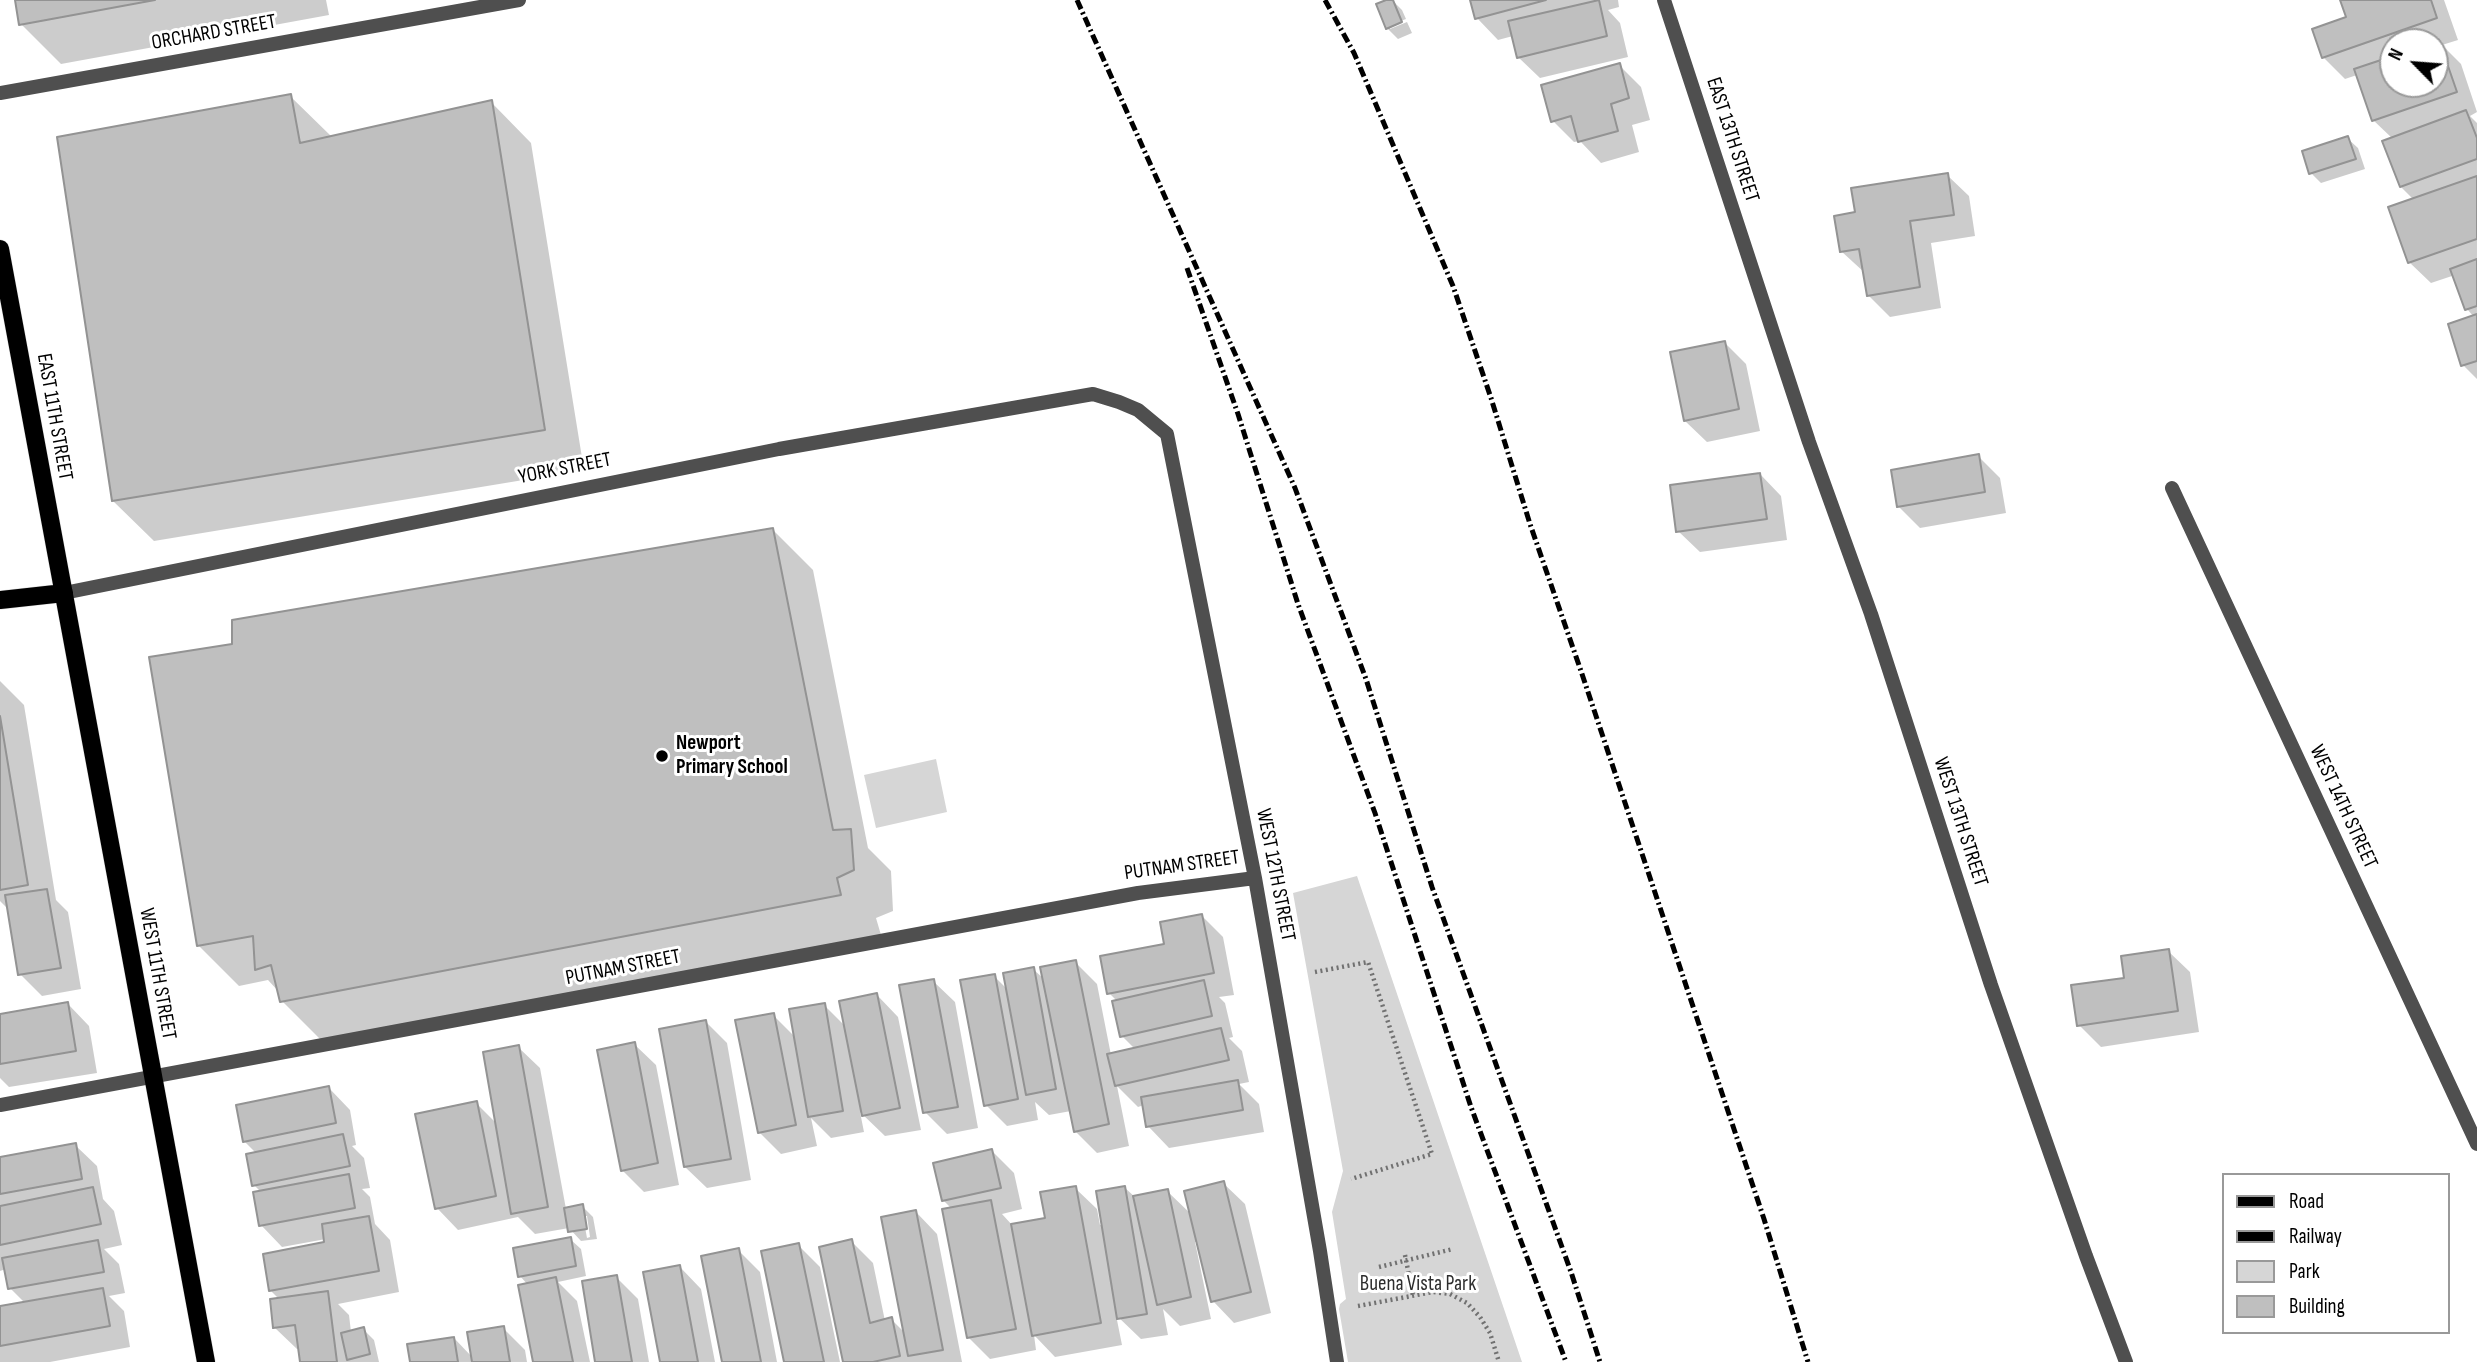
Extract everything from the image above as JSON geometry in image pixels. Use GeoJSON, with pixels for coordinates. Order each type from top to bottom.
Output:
{"type":"FeatureCollection","features":[{"type":"Feature","properties":{"kind":"main road","name":"EAST 11TH STREET"},"geometry":{"type":"LineString","coordinates":[[0,249],[64,593]]}},
{"type":"Feature","properties":{"kind":"main road","name":"YORK STREET"},"geometry":{"type":"LineString","coordinates":[[0,600],[64,593]]}},
{"type":"Feature","properties":{"kind":"main road","name":"WEST 11TH STREET"},"geometry":{"type":"LineString","coordinates":[[64,593],[206,1362]]}},
{"type":"Feature","properties":{"kind":"street","name":"ORCHARD STREET"},"geometry":{"type":"LineString","coordinates":[[0,93],[519,0]]}},
{"type":"Feature","properties":{"kind":"street","name":"EAST 13TH STREET"},"geometry":{"type":"LineString","coordinates":[[1664,0],[1759,293]]}},
{"type":"Feature","properties":{"kind":"street","name":"WEST 13TH STREET"},"geometry":{"type":"LineString","coordinates":[[1759,293],[1875,627],[1990,985],[2126,1362]]}},
{"type":"Feature","properties":{"kind":"street","name":"YORK STREET"},"geometry":{"type":"LineString","coordinates":[[64,593],[779,449],[1093,394],[1119,401],[1138,410]]}},
{"type":"Feature","properties":{"kind":"street","name":"WEST 12TH STREET"},"geometry":{"type":"LineString","coordinates":[[1138,410],[1167,433],[1255,878],[1337,1362]]}},
{"type":"Feature","properties":{"kind":"street","name":"WEST 14TH STREET"},"geometry":{"type":"LineString","coordinates":[[2172,488],[2477,1144]]}},
{"type":"Feature","properties":{"kind":"street","name":"PUTNAM STREET"},"geometry":{"type":"LineString","coordinates":[[0,1105],[1138,893],[1255,878]]}},
{"type":"Feature","properties":{"kind":"path"},"geometry":{"type":"LineString","coordinates":[[1315,972],[1368,962],[1432,1154],[1351,1179]]}},
{"type":"Feature","properties":{"kind":"path"},"geometry":{"type":"LineString","coordinates":[[1379,1267],[1406,1258],[1453,1249]]}},
{"type":"Feature","properties":{"kind":"path"},"geometry":{"type":"LineString","coordinates":[[1406,1258],[1413,1296]]}},
{"type":"Feature","properties":{"kind":"path"},"geometry":{"type":"LineString","coordinates":[[1329,1312],[1433,1292],[1450,1294],[1468,1303],[1490,1333],[1499,1362]]}},
{"type":"Feature","properties":{"kind":"green space"},"geometry":{"type":"Polygon","coordinates":[[[936,759],[947,812],[876,828],[864,775],[936,759]]]}},
{"type":"Feature","properties":{"kind":"green space","name":"Buena Vista Park"},"geometry":{"type":"Polygon","coordinates":[[[1357,876],[1522,1362],[1348,1362],[1339,1309],[1346,1299],[1332,1212],[1343,1171],[1293,893],[1357,876]]]}},
{"type":"Feature","properties":{"kind":"building"},"geometry":{"type":"Polygon","coordinates":[[[15,0],[155,0],[19,25],[15,0]]]}},
{"type":"Feature","properties":{"kind":"building"},"geometry":{"type":"Polygon","coordinates":[[[1393,0],[1402,22],[1386,29],[1376,4],[1393,0]]]}},
{"type":"Feature","properties":{"kind":"building"},"geometry":{"type":"Polygon","coordinates":[[[1470,0],[1546,0],[1475,19],[1470,0]]]}},
{"type":"Feature","properties":{"kind":"building"},"geometry":{"type":"Polygon","coordinates":[[[1599,0],[1607,36],[1517,58],[1508,21],[1599,0]]]}},
{"type":"Feature","properties":{"kind":"building"},"geometry":{"type":"Polygon","coordinates":[[[2340,0],[2431,0],[2437,18],[2408,28],[2379,28],[2379,38],[2322,58],[2312,29],[2346,17],[2340,0]]]}},
{"type":"Feature","properties":{"kind":"building"},"geometry":{"type":"Polygon","coordinates":[[[2379,61],[2379,98],[2439,98],[2372,121],[2354,69],[2379,61]]]}},
{"type":"Feature","properties":{"kind":"building"},"geometry":{"type":"Polygon","coordinates":[[[1620,63],[1629,98],[1611,104],[1618,131],[1578,142],[1571,116],[1551,122],[1541,85],[1620,63]]]}},
{"type":"Feature","properties":{"kind":"building"},"geometry":{"type":"Polygon","coordinates":[[[2449,69],[2457,92],[2449,95],[2449,69]]]}},
{"type":"Feature","properties":{"kind":"building"},"geometry":{"type":"Polygon","coordinates":[[[291,94],[300,143],[492,100],[545,430],[112,501],[57,137],[291,94]]]}},
{"type":"Feature","properties":{"kind":"building"},"geometry":{"type":"Polygon","coordinates":[[[2466,110],[2477,138],[2477,159],[2400,187],[2382,141],[2466,110]]]}},
{"type":"Feature","properties":{"kind":"building"},"geometry":{"type":"Polygon","coordinates":[[[2348,136],[2356,159],[2309,174],[2302,151],[2348,136]]]}},
{"type":"Feature","properties":{"kind":"building"},"geometry":{"type":"Polygon","coordinates":[[[1948,173],[1954,215],[1910,221],[1920,287],[1867,296],[1859,249],[1840,252],[1834,216],[1855,212],[1851,188],[1948,173]]]}},
{"type":"Feature","properties":{"kind":"building"},"geometry":{"type":"Polygon","coordinates":[[[2477,176],[2477,239],[2408,263],[2388,207],[2477,176]]]}},
{"type":"Feature","properties":{"kind":"building"},"geometry":{"type":"Polygon","coordinates":[[[2477,259],[2477,306],[2465,310],[2450,269],[2477,259]]]}},
{"type":"Feature","properties":{"kind":"building"},"geometry":{"type":"Polygon","coordinates":[[[2477,314],[2477,361],[2461,366],[2448,324],[2477,314]]]}},
{"type":"Feature","properties":{"kind":"building"},"geometry":{"type":"Polygon","coordinates":[[[1725,341],[1739,409],[1684,421],[1670,352],[1725,341]]]}},
{"type":"Feature","properties":{"kind":"building"},"geometry":{"type":"Polygon","coordinates":[[[1979,454],[1985,492],[1897,507],[1891,470],[1979,454]]]}},
{"type":"Feature","properties":{"kind":"building"},"geometry":{"type":"Polygon","coordinates":[[[1760,473],[1767,519],[1676,532],[1670,485],[1760,473]]]}},
{"type":"Feature","properties":{"kind":"building"},"geometry":{"type":"Polygon","coordinates":[[[773,528],[833,830],[851,829],[854,870],[837,878],[841,895],[280,1002],[271,965],[255,970],[253,936],[197,946],[149,657],[232,644],[232,620],[773,528]]]}},
{"type":"Feature","properties":{"kind":"building"},"geometry":{"type":"Polygon","coordinates":[[[0,716],[28,885],[0,890],[0,716]]]}},
{"type":"Feature","properties":{"kind":"building"},"geometry":{"type":"Polygon","coordinates":[[[47,889],[61,968],[18,975],[5,895],[47,889]]]}},
{"type":"Feature","properties":{"kind":"building"},"geometry":{"type":"Polygon","coordinates":[[[1202,914],[1214,973],[1107,994],[1100,956],[1164,944],[1160,922],[1202,914]]]}},
{"type":"Feature","properties":{"kind":"building"},"geometry":{"type":"Polygon","coordinates":[[[2169,949],[2178,1011],[2077,1026],[2071,985],[2124,978],[2121,956],[2169,949]]]}},
{"type":"Feature","properties":{"kind":"building"},"geometry":{"type":"Polygon","coordinates":[[[1076,960],[1109,1124],[1074,1132],[1040,967],[1076,960]]]}},
{"type":"Feature","properties":{"kind":"building"},"geometry":{"type":"Polygon","coordinates":[[[1034,967],[1056,1089],[1026,1095],[1003,973],[1034,967]]]}},
{"type":"Feature","properties":{"kind":"building"},"geometry":{"type":"Polygon","coordinates":[[[995,974],[1018,1099],[984,1106],[960,980],[995,974]]]}},
{"type":"Feature","properties":{"kind":"building"},"geometry":{"type":"Polygon","coordinates":[[[934,979],[958,1107],[923,1113],[899,985],[934,979]]]}},
{"type":"Feature","properties":{"kind":"building"},"geometry":{"type":"Polygon","coordinates":[[[1204,980],[1212,1016],[1120,1037],[1112,1001],[1204,980]]]}},
{"type":"Feature","properties":{"kind":"building"},"geometry":{"type":"Polygon","coordinates":[[[877,993],[900,1108],[862,1116],[839,1001],[877,993]]]}},
{"type":"Feature","properties":{"kind":"building"},"geometry":{"type":"Polygon","coordinates":[[[68,1002],[76,1051],[0,1064],[0,1014],[68,1002]]]}},
{"type":"Feature","properties":{"kind":"building"},"geometry":{"type":"Polygon","coordinates":[[[825,1003],[843,1111],[808,1117],[789,1009],[825,1003]]]}},
{"type":"Feature","properties":{"kind":"building"},"geometry":{"type":"Polygon","coordinates":[[[774,1013],[796,1125],[758,1133],[735,1020],[774,1013]]]}},
{"type":"Feature","properties":{"kind":"building"},"geometry":{"type":"Polygon","coordinates":[[[706,1020],[731,1159],[684,1167],[659,1029],[706,1020]]]}},
{"type":"Feature","properties":{"kind":"building"},"geometry":{"type":"Polygon","coordinates":[[[1221,1028],[1229,1060],[1115,1086],[1107,1054],[1221,1028]]]}},
{"type":"Feature","properties":{"kind":"building"},"geometry":{"type":"Polygon","coordinates":[[[635,1042],[658,1163],[621,1171],[597,1050],[635,1042]]]}},
{"type":"Feature","properties":{"kind":"building"},"geometry":{"type":"Polygon","coordinates":[[[519,1045],[548,1207],[511,1214],[483,1052],[519,1045]]]}},
{"type":"Feature","properties":{"kind":"building"},"geometry":{"type":"Polygon","coordinates":[[[1238,1080],[1243,1110],[1146,1127],[1141,1097],[1238,1080]]]}},
{"type":"Feature","properties":{"kind":"building"},"geometry":{"type":"Polygon","coordinates":[[[329,1086],[336,1123],[243,1142],[236,1105],[329,1086]]]}},
{"type":"Feature","properties":{"kind":"building"},"geometry":{"type":"Polygon","coordinates":[[[477,1101],[496,1196],[435,1209],[415,1114],[477,1101]]]}},
{"type":"Feature","properties":{"kind":"building"},"geometry":{"type":"Polygon","coordinates":[[[343,1134],[350,1166],[252,1186],[246,1154],[343,1134]]]}},
{"type":"Feature","properties":{"kind":"building"},"geometry":{"type":"Polygon","coordinates":[[[76,1143],[82,1179],[0,1194],[0,1157],[76,1143]]]}},
{"type":"Feature","properties":{"kind":"building"},"geometry":{"type":"Polygon","coordinates":[[[992,1149],[1001,1188],[942,1201],[933,1163],[992,1149]]]}},
{"type":"Feature","properties":{"kind":"building"},"geometry":{"type":"Polygon","coordinates":[[[349,1174],[355,1208],[259,1226],[253,1192],[349,1174]]]}},
{"type":"Feature","properties":{"kind":"building"},"geometry":{"type":"Polygon","coordinates":[[[1224,1181],[1251,1292],[1211,1302],[1184,1191],[1224,1181]]]}},
{"type":"Feature","properties":{"kind":"building"},"geometry":{"type":"Polygon","coordinates":[[[1076,1186],[1101,1323],[1032,1336],[1011,1224],[1045,1218],[1040,1192],[1076,1186]]]}},
{"type":"Feature","properties":{"kind":"building"},"geometry":{"type":"Polygon","coordinates":[[[1125,1186],[1147,1314],[1117,1319],[1096,1191],[1125,1186]]]}},
{"type":"Feature","properties":{"kind":"building"},"geometry":{"type":"Polygon","coordinates":[[[93,1187],[101,1224],[0,1245],[0,1206],[93,1187]]]}},
{"type":"Feature","properties":{"kind":"building"},"geometry":{"type":"Polygon","coordinates":[[[1168,1189],[1191,1297],[1157,1305],[1133,1196],[1168,1189]]]}},
{"type":"Feature","properties":{"kind":"building"},"geometry":{"type":"Polygon","coordinates":[[[991,1200],[1016,1329],[967,1338],[942,1209],[991,1200]]]}},
{"type":"Feature","properties":{"kind":"building"},"geometry":{"type":"Polygon","coordinates":[[[583,1204],[587,1229],[568,1232],[564,1208],[583,1204]]]}},
{"type":"Feature","properties":{"kind":"building"},"geometry":{"type":"Polygon","coordinates":[[[916,1210],[943,1350],[908,1356],[881,1217],[916,1210]]]}},
{"type":"Feature","properties":{"kind":"building"},"geometry":{"type":"Polygon","coordinates":[[[369,1216],[379,1271],[269,1291],[263,1254],[324,1242],[322,1224],[369,1216]]]}},
{"type":"Feature","properties":{"kind":"building"},"geometry":{"type":"Polygon","coordinates":[[[571,1237],[576,1266],[518,1277],[513,1248],[571,1237]]]}},
{"type":"Feature","properties":{"kind":"building"},"geometry":{"type":"Polygon","coordinates":[[[852,1239],[870,1323],[892,1317],[900,1356],[873,1362],[843,1362],[819,1247],[852,1239]]]}},
{"type":"Feature","properties":{"kind":"building"},"geometry":{"type":"Polygon","coordinates":[[[98,1240],[104,1272],[8,1289],[2,1258],[98,1240]]]}},
{"type":"Feature","properties":{"kind":"building"},"geometry":{"type":"Polygon","coordinates":[[[799,1243],[824,1362],[784,1362],[761,1251],[799,1243]]]}},
{"type":"Feature","properties":{"kind":"building"},"geometry":{"type":"Polygon","coordinates":[[[739,1248],[761,1362],[722,1362],[701,1256],[739,1248]]]}},
{"type":"Feature","properties":{"kind":"building"},"geometry":{"type":"Polygon","coordinates":[[[680,1265],[698,1362],[660,1362],[643,1272],[680,1265]]]}},
{"type":"Feature","properties":{"kind":"building"},"geometry":{"type":"Polygon","coordinates":[[[617,1275],[632,1362],[595,1362],[582,1281],[617,1275]]]}},
{"type":"Feature","properties":{"kind":"building"},"geometry":{"type":"Polygon","coordinates":[[[556,1277],[573,1362],[533,1362],[518,1285],[556,1277]]]}},
{"type":"Feature","properties":{"kind":"building"},"geometry":{"type":"Polygon","coordinates":[[[103,1288],[110,1326],[0,1346],[0,1306],[103,1288]]]}},
{"type":"Feature","properties":{"kind":"building"},"geometry":{"type":"Polygon","coordinates":[[[328,1291],[337,1362],[300,1362],[295,1325],[273,1328],[270,1299],[328,1291]]]}},
{"type":"Feature","properties":{"kind":"building"},"geometry":{"type":"Polygon","coordinates":[[[504,1326],[510,1362],[472,1362],[467,1332],[504,1326]]]}},
{"type":"Feature","properties":{"kind":"building"},"geometry":{"type":"Polygon","coordinates":[[[364,1327],[370,1354],[347,1360],[341,1333],[364,1327]]]}},
{"type":"Feature","properties":{"kind":"building"},"geometry":{"type":"Polygon","coordinates":[[[454,1337],[458,1362],[410,1362],[407,1344],[454,1337]]]}},
{"type":"Feature","properties":{"kind":"railway"},"geometry":{"type":"LineString","coordinates":[[1077,0],[1295,488],[1366,679],[1432,887],[1571,1272],[1600,1362]]}},
{"type":"Feature","properties":{"kind":"railway"},"geometry":{"type":"LineString","coordinates":[[1325,0],[1354,53],[1453,286],[1530,524],[1764,1219],[1808,1362]]}},
{"type":"Feature","properties":{"kind":"railway"},"geometry":{"type":"LineString","coordinates":[[1187,268],[1238,414],[1298,604],[1375,813],[1471,1107],[1566,1362]]}},
{"type":"Feature","properties":{"kind":"place","name":"Newport Primary School"},"geometry":{"type":"Point","coordinates":[662,756]}}]}
